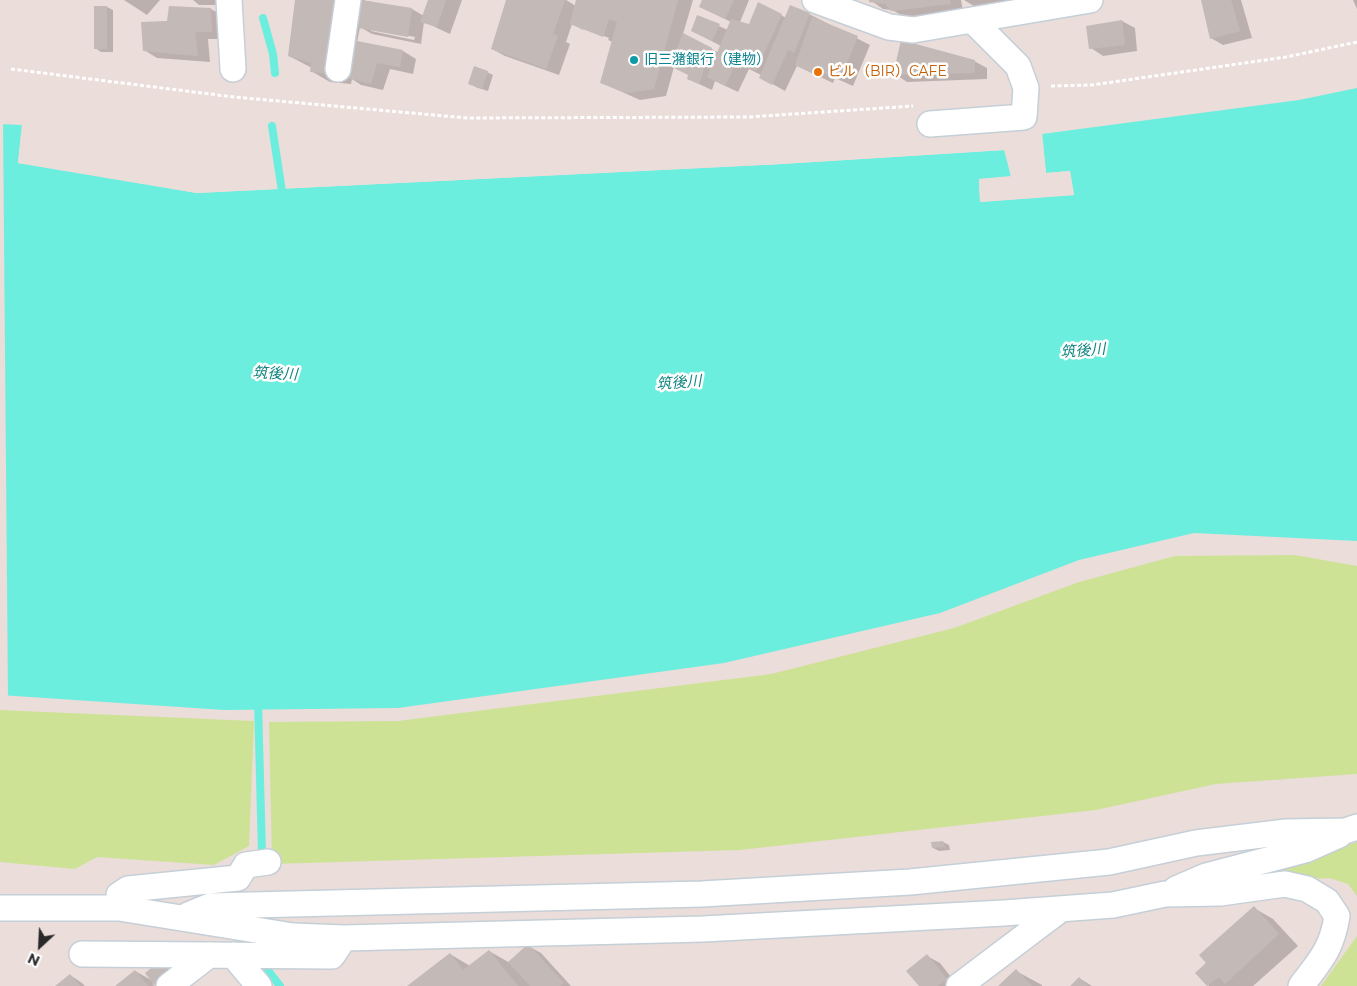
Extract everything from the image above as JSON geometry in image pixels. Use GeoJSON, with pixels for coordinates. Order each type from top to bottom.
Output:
{"type":"FeatureCollection","features":[{"type":"Feature","properties":{"kind":"street"},"geometry":{"type":"LineString","coordinates":[[230,0],[233,69]]}},
{"type":"Feature","properties":{"kind":"street"},"geometry":{"type":"LineString","coordinates":[[338,70],[348,0]]}},
{"type":"Feature","properties":{"kind":"street"},"geometry":{"type":"LineString","coordinates":[[815,0],[889,27],[914,30],[974,22],[1090,0]]}},
{"type":"Feature","properties":{"kind":"street"},"geometry":{"type":"LineString","coordinates":[[923,115],[1024,116],[1026,88],[1018,66],[974,22]]}},
{"type":"Feature","properties":{"kind":"street"},"geometry":{"type":"LineString","coordinates":[[1165,894],[1206,876],[1305,850],[1351,829]]}},
{"type":"Feature","properties":{"kind":"street"},"geometry":{"type":"LineString","coordinates":[[183,917],[210,906],[702,894],[910,882],[1109,862],[1196,843],[1286,832],[1351,829]]}},
{"type":"Feature","properties":{"kind":"street"},"geometry":{"type":"LineString","coordinates":[[119,908],[119,895],[128,889],[238,878],[246,865],[268,862]]}},
{"type":"Feature","properties":{"kind":"street"},"geometry":{"type":"LineString","coordinates":[[0,908],[119,908],[293,936],[344,938],[704,929],[1061,909],[1113,905],[1165,894],[1220,893],[1286,884],[1306,889],[1327,901],[1337,916],[1334,937],[1326,953],[1301,986]]}},
{"type":"Feature","properties":{"kind":"street"},"geometry":{"type":"LineString","coordinates":[[959,986],[1061,909]]}},
{"type":"Feature","properties":{"kind":"street"},"geometry":{"type":"LineString","coordinates":[[82,954],[332,956],[344,938]]}},
{"type":"Feature","properties":{"kind":"street"},"geometry":{"type":"LineString","coordinates":[[170,986],[221,955]]}},
{"type":"Feature","properties":{"kind":"street"},"geometry":{"type":"LineString","coordinates":[[221,955],[259,986]]}},
{"type":"Feature","properties":{"kind":"path"},"geometry":{"type":"LineString","coordinates":[[1026,88],[1092,85],[1286,57],[1357,42]]}},
{"type":"Feature","properties":{"kind":"path"},"geometry":{"type":"LineString","coordinates":[[11,69],[234,97],[467,118],[923,115]]}},
{"type":"Feature","properties":{"kind":"green space"},"geometry":{"type":"Polygon","coordinates":[[[1295,555],[1357,566],[1357,774],[1216,784],[1096,810],[740,850],[272,864],[269,722],[398,721],[771,674],[954,628],[1079,582],[1175,556],[1295,555]]]}},
{"type":"Feature","properties":{"kind":"green space"},"geometry":{"type":"Polygon","coordinates":[[[0,710],[254,721],[249,846],[214,865],[97,857],[75,869],[0,862],[0,710]]]}},
{"type":"Feature","properties":{"kind":"green space"},"geometry":{"type":"Polygon","coordinates":[[[1357,842],[1357,896],[1348,884],[1329,878],[1223,884],[1357,842]]]}},
{"type":"Feature","properties":{"kind":"green space"},"geometry":{"type":"Polygon","coordinates":[[[1357,936],[1357,986],[1321,986],[1357,936]]]}},
{"type":"Feature","properties":{"kind":"water","name":"筑後川"},"geometry":{"type":"Polygon","coordinates":[[[1357,88],[1357,541],[1194,533],[1079,560],[940,613],[724,663],[398,708],[224,710],[0,695],[0,124],[22,125],[18,163],[197,193],[782,164],[1005,150],[1011,177],[979,179],[980,202],[1074,195],[1070,171],[1046,173],[1042,134],[1299,100],[1357,88]]]}},
{"type":"Feature","properties":{"kind":"pier"},"geometry":{"type":"Polygon","coordinates":[[[0,121],[3,121],[8,698],[0,698],[0,121]]]}},
{"type":"Feature","properties":{"kind":"pier"},"geometry":{"type":"Polygon","coordinates":[[[22,125],[25,126],[21,161],[197,190],[1006,148],[1013,177],[981,182],[983,199],[1072,192],[1068,174],[1044,175],[1040,134],[1042,132],[1046,173],[1070,171],[1074,195],[980,202],[979,179],[1011,176],[1004,150],[782,164],[197,193],[18,163],[22,125]]]}},
{"type":"Feature","properties":{"kind":"building"},"geometry":{"type":"Polygon","coordinates":[[[295,0],[343,0],[332,74],[310,72],[311,63],[288,56],[295,0]]]}},
{"type":"Feature","properties":{"kind":"building"},"geometry":{"type":"Polygon","coordinates":[[[361,0],[412,8],[408,37],[358,28],[361,0]]]}},
{"type":"Feature","properties":{"kind":"building"},"geometry":{"type":"Polygon","coordinates":[[[428,0],[446,0],[437,27],[420,22],[428,0]]]}},
{"type":"Feature","properties":{"kind":"building"},"geometry":{"type":"Polygon","coordinates":[[[506,0],[565,0],[553,34],[558,36],[546,69],[491,49],[506,0]]]}},
{"type":"Feature","properties":{"kind":"building","name":"旧三潴銀行（建物）"},"geometry":{"type":"Polygon","coordinates":[[[576,0],[678,0],[654,89],[626,93],[600,83],[617,22],[609,19],[603,37],[570,24],[576,0]]]}},
{"type":"Feature","properties":{"kind":"building"},"geometry":{"type":"Polygon","coordinates":[[[702,0],[734,0],[725,19],[699,7],[702,0]]]}},
{"type":"Feature","properties":{"kind":"building"},"geometry":{"type":"Polygon","coordinates":[[[869,0],[950,0],[951,4],[891,11],[885,4],[869,2],[869,0]]]}},
{"type":"Feature","properties":{"kind":"building"},"geometry":{"type":"Polygon","coordinates":[[[1201,0],[1231,0],[1240,31],[1210,39],[1201,0]]]}},
{"type":"Feature","properties":{"kind":"building"},"geometry":{"type":"Polygon","coordinates":[[[758,2],[782,14],[756,71],[736,63],[725,86],[707,77],[731,19],[749,24],[758,2]]]}},
{"type":"Feature","properties":{"kind":"building"},"geometry":{"type":"Polygon","coordinates":[[[790,5],[810,13],[794,53],[788,50],[772,85],[759,78],[790,5]]]}},
{"type":"Feature","properties":{"kind":"building"},"geometry":{"type":"Polygon","coordinates":[[[94,6],[107,6],[107,49],[94,49],[94,6]]]}},
{"type":"Feature","properties":{"kind":"building"},"geometry":{"type":"Polygon","coordinates":[[[169,6],[211,8],[212,32],[195,32],[198,56],[143,51],[141,22],[167,21],[169,6]]]}},
{"type":"Feature","properties":{"kind":"building"},"geometry":{"type":"Polygon","coordinates":[[[697,15],[720,24],[712,41],[691,31],[697,15]]]}},
{"type":"Feature","properties":{"kind":"building"},"geometry":{"type":"Polygon","coordinates":[[[812,17],[858,36],[840,80],[822,72],[820,77],[795,65],[812,17]]]}},
{"type":"Feature","properties":{"kind":"building"},"geometry":{"type":"Polygon","coordinates":[[[1122,20],[1125,45],[1089,49],[1086,26],[1122,20]]]}},
{"type":"Feature","properties":{"kind":"building"},"geometry":{"type":"Polygon","coordinates":[[[683,33],[712,48],[699,84],[687,79],[688,75],[670,66],[683,33]]]}},
{"type":"Feature","properties":{"kind":"building"},"geometry":{"type":"Polygon","coordinates":[[[352,40],[403,50],[400,67],[377,63],[371,84],[347,78],[352,40]]]}},
{"type":"Feature","properties":{"kind":"building"},"geometry":{"type":"Polygon","coordinates":[[[901,40],[975,60],[975,73],[893,75],[901,40]]]}},
{"type":"Feature","properties":{"kind":"building"},"geometry":{"type":"Polygon","coordinates":[[[474,66],[488,71],[482,89],[468,84],[474,66]]]}},
{"type":"Feature","properties":{"kind":"building"},"geometry":{"type":"Polygon","coordinates":[[[943,841],[945,847],[932,848],[931,842],[943,841]]]}},
{"type":"Feature","properties":{"kind":"building"},"geometry":{"type":"Polygon","coordinates":[[[1254,906],[1279,934],[1225,984],[1219,977],[1207,986],[1195,973],[1206,963],[1199,955],[1254,906]]]}},
{"type":"Feature","properties":{"kind":"building"},"geometry":{"type":"Polygon","coordinates":[[[528,944],[564,983],[560,986],[530,986],[508,962],[528,944]]]}},
{"type":"Feature","properties":{"kind":"building"},"geometry":{"type":"Polygon","coordinates":[[[489,950],[518,986],[407,986],[450,953],[463,970],[489,950]]]}},
{"type":"Feature","properties":{"kind":"building"},"geometry":{"type":"Polygon","coordinates":[[[927,954],[947,979],[938,986],[919,986],[906,971],[927,954]]]}},
{"type":"Feature","properties":{"kind":"building"},"geometry":{"type":"Polygon","coordinates":[[[160,961],[171,974],[155,986],[145,973],[160,961]]]}},
{"type":"Feature","properties":{"kind":"building"},"geometry":{"type":"Polygon","coordinates":[[[1016,969],[1032,986],[998,986],[1016,969]]]}},
{"type":"Feature","properties":{"kind":"building"},"geometry":{"type":"Polygon","coordinates":[[[135,970],[148,986],[115,986],[135,970]]]}},
{"type":"Feature","properties":{"kind":"building"},"geometry":{"type":"Polygon","coordinates":[[[70,974],[80,986],[55,986],[70,974]]]}},
{"type":"Feature","properties":{"kind":"building"},"geometry":{"type":"Polygon","coordinates":[[[1079,977],[1088,986],[1070,986],[1079,977]]]}},
{"type":"Feature","properties":{"kind":"waterway"},"geometry":{"type":"LineString","coordinates":[[263,18],[273,54],[275,73]]}},
{"type":"Feature","properties":{"kind":"waterway"},"geometry":{"type":"LineString","coordinates":[[272,126],[283,198]]}},
{"type":"Feature","properties":{"kind":"waterway"},"geometry":{"type":"LineString","coordinates":[[258,701],[262,854]]}},
{"type":"Feature","properties":{"kind":"waterway"},"geometry":{"type":"LineString","coordinates":[[266,968],[280,986]]}},
{"type":"Feature","properties":{"kind":"place","name":"旧三潴銀行（建物）"},"geometry":{"type":"Point","coordinates":[634,60]}},
{"type":"Feature","properties":{"kind":"place","name":"ビル（BIR）CAFE"},"geometry":{"type":"Point","coordinates":[818,72]}}]}
